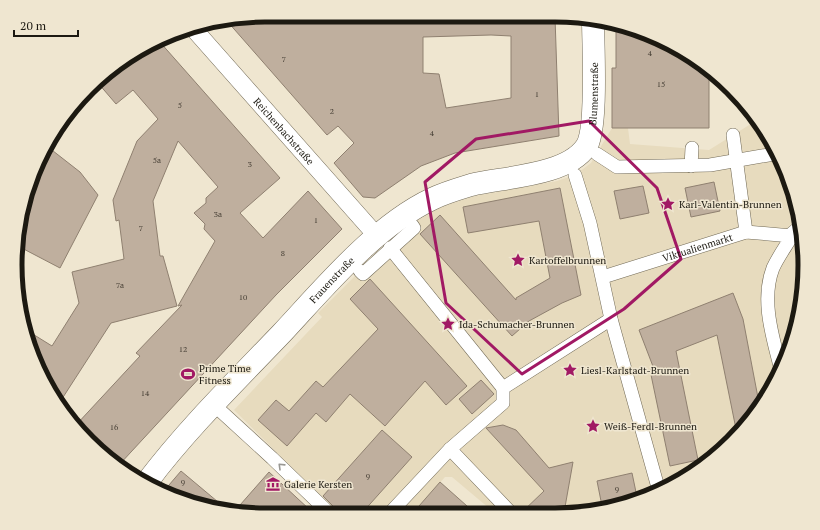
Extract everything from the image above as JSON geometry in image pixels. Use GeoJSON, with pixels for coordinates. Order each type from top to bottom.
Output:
{"type":"FeatureCollection","features":[{"type":"Feature","properties":{"kind":"main road","name":"Blumenstraße"},"geometry":{"type":"LineString","coordinates":[[573,168],[587,147],[591,134],[593,117],[593,25]]}},
{"type":"Feature","properties":{"kind":"main road","name":"Frauenstraße"},"geometry":{"type":"LineString","coordinates":[[149,478],[213,404],[383,242],[414,208],[444,193],[472,185],[551,169],[573,168]]}},
{"type":"Feature","properties":{"kind":"street","name":"Reichenbachstraße"},"geometry":{"type":"LineString","coordinates":[[196,32],[383,242]]}},
{"type":"Feature","properties":{"kind":"street"},"geometry":{"type":"LineString","coordinates":[[733,135],[746,232]]}},
{"type":"Feature","properties":{"kind":"street"},"geometry":{"type":"LineString","coordinates":[[691,166],[692,148]]}},
{"type":"Feature","properties":{"kind":"street"},"geometry":{"type":"LineString","coordinates":[[597,154],[618,167],[710,165],[771,154]]}},
{"type":"Feature","properties":{"kind":"street"},"geometry":{"type":"LineString","coordinates":[[573,168],[590,224],[603,277],[611,319],[657,485]]}},
{"type":"Feature","properties":{"kind":"street"},"geometry":{"type":"LineString","coordinates":[[360,271],[363,274],[383,242],[414,228],[412,225]]}},
{"type":"Feature","properties":{"kind":"street","name":"Viktualienmarkt"},"geometry":{"type":"LineString","coordinates":[[603,277],[746,232],[796,233]]}},
{"type":"Feature","properties":{"kind":"street","name":"Viktualienmarkt"},"geometry":{"type":"LineString","coordinates":[[779,361],[771,330],[768,304],[769,284],[773,268],[796,233]]}},
{"type":"Feature","properties":{"kind":"street"},"geometry":{"type":"LineString","coordinates":[[383,242],[504,388],[503,403],[450,449],[395,508]]}},
{"type":"Feature","properties":{"kind":"street"},"geometry":{"type":"LineString","coordinates":[[504,388],[611,319]]}},
{"type":"Feature","properties":{"kind":"street"},"geometry":{"type":"LineString","coordinates":[[213,404],[324,508]]}},
{"type":"Feature","properties":{"kind":"street"},"geometry":{"type":"LineString","coordinates":[[450,449],[506,508]]}},
{"type":"Feature","properties":{"kind":"highlighted area"},"geometry":{"type":"Polygon","coordinates":[[[589,121],[657,188],[681,259],[624,309],[522,374],[446,303],[425,182],[476,139],[589,121]]]}},
{"type":"Feature","properties":{"kind":"shaded area"},"geometry":{"type":"Polygon","coordinates":[[[752,123],[757,130],[780,172],[790,202],[793,220],[787,229],[796,241],[798,265],[796,297],[790,328],[780,358],[757,400],[748,413],[727,437],[703,458],[662,483],[648,490],[618,500],[587,506],[555,508],[489,508],[452,477],[445,477],[417,508],[333,508],[234,410],[322,317],[318,313],[387,244],[420,219],[440,207],[475,196],[557,181],[575,175],[591,163],[612,128],[628,128],[630,144],[709,150],[752,123]]]}},
{"type":"Feature","properties":{"kind":"building"},"geometry":{"type":"Polygon","coordinates":[[[265,22],[555,22],[559,136],[455,153],[421,166],[375,198],[363,197],[334,163],[354,143],[338,126],[327,135],[230,25],[265,22]],[[491,35],[423,37],[423,73],[439,74],[446,108],[511,98],[511,36],[491,35]]]}},
{"type":"Feature","properties":{"kind":"building"},"geometry":{"type":"Polygon","coordinates":[[[616,30],[648,40],[690,63],[709,77],[709,128],[612,128],[612,68],[616,68],[616,30]]]}},
{"type":"Feature","properties":{"kind":"building"},"geometry":{"type":"Polygon","coordinates":[[[162,45],[280,178],[240,213],[263,238],[308,191],[342,229],[276,295],[122,462],[93,437],[79,422],[140,356],[136,353],[182,305],[178,306],[215,241],[204,229],[205,224],[194,213],[206,203],[206,198],[218,187],[178,141],[153,201],[160,256],[163,256],[177,306],[111,323],[62,399],[40,358],[32,333],[52,346],[79,303],[72,272],[124,259],[119,220],[116,221],[113,200],[137,141],[158,119],[133,90],[116,104],[101,86],[130,63],[162,45]]]}},
{"type":"Feature","properties":{"kind":"building"},"geometry":{"type":"Polygon","coordinates":[[[51,150],[80,172],[98,195],[60,268],[23,249],[24,233],[30,202],[40,172],[51,150]]]}},
{"type":"Feature","properties":{"kind":"building"},"geometry":{"type":"Polygon","coordinates":[[[714,182],[720,211],[691,217],[685,188],[714,182]]]}},
{"type":"Feature","properties":{"kind":"building"},"geometry":{"type":"Polygon","coordinates":[[[643,186],[649,213],[620,219],[614,191],[643,186]]]}},
{"type":"Feature","properties":{"kind":"building"},"geometry":{"type":"Polygon","coordinates":[[[560,188],[581,295],[562,303],[529,321],[512,336],[420,234],[440,215],[516,300],[516,298],[550,278],[539,221],[468,233],[463,207],[560,188]]]}},
{"type":"Feature","properties":{"kind":"building"},"geometry":{"type":"Polygon","coordinates":[[[370,279],[467,386],[446,405],[425,381],[385,426],[350,394],[326,422],[316,413],[287,446],[258,420],[276,400],[289,411],[316,381],[323,387],[378,329],[350,299],[370,279]]]}},
{"type":"Feature","properties":{"kind":"building"},"geometry":{"type":"Polygon","coordinates":[[[733,293],[743,319],[758,398],[736,428],[717,335],[676,351],[698,460],[670,466],[650,370],[654,369],[639,330],[733,293]]]}},
{"type":"Feature","properties":{"kind":"building"},"geometry":{"type":"Polygon","coordinates":[[[481,380],[494,394],[472,414],[459,399],[481,380]]]}},
{"type":"Feature","properties":{"kind":"building"},"geometry":{"type":"Polygon","coordinates":[[[503,425],[516,430],[549,468],[573,462],[565,507],[526,508],[544,491],[486,428],[503,425]]]}},
{"type":"Feature","properties":{"kind":"building"},"geometry":{"type":"Polygon","coordinates":[[[382,430],[412,457],[366,508],[335,508],[323,496],[382,430]]]}},
{"type":"Feature","properties":{"kind":"building"},"geometry":{"type":"Polygon","coordinates":[[[181,471],[220,503],[202,500],[167,487],[181,471]]]}},
{"type":"Feature","properties":{"kind":"building"},"geometry":{"type":"Polygon","coordinates":[[[269,472],[308,508],[265,508],[239,506],[269,472]]]}},
{"type":"Feature","properties":{"kind":"building"},"geometry":{"type":"Polygon","coordinates":[[[632,473],[636,494],[618,500],[601,503],[597,481],[632,473]]]}},
{"type":"Feature","properties":{"kind":"building"},"geometry":{"type":"Polygon","coordinates":[[[440,482],[469,508],[417,508],[440,482]]]}},
{"type":"Feature","properties":{"kind":"place","name":"Karl-Valentin-Brunnen"},"geometry":{"type":"Point","coordinates":[668,204]}},
{"type":"Feature","properties":{"kind":"place","name":"Kartoffelbrunnen"},"geometry":{"type":"Point","coordinates":[518,260]}},
{"type":"Feature","properties":{"kind":"place","name":"Ida-Schumacher-Brunnen"},"geometry":{"type":"Point","coordinates":[448,324]}},
{"type":"Feature","properties":{"kind":"place","name":"Liesl-Karlstadt-Brunnen"},"geometry":{"type":"Point","coordinates":[570,370]}},
{"type":"Feature","properties":{"kind":"place","name":"Prime Time Fitness"},"geometry":{"type":"Point","coordinates":[188,374]}},
{"type":"Feature","properties":{"kind":"place","name":"Weiß-Ferdl-Brunnen"},"geometry":{"type":"Point","coordinates":[593,426]}},
{"type":"Feature","properties":{"kind":"place","name":"Galerie Kersten"},"geometry":{"type":"Point","coordinates":[273,484]}}]}
